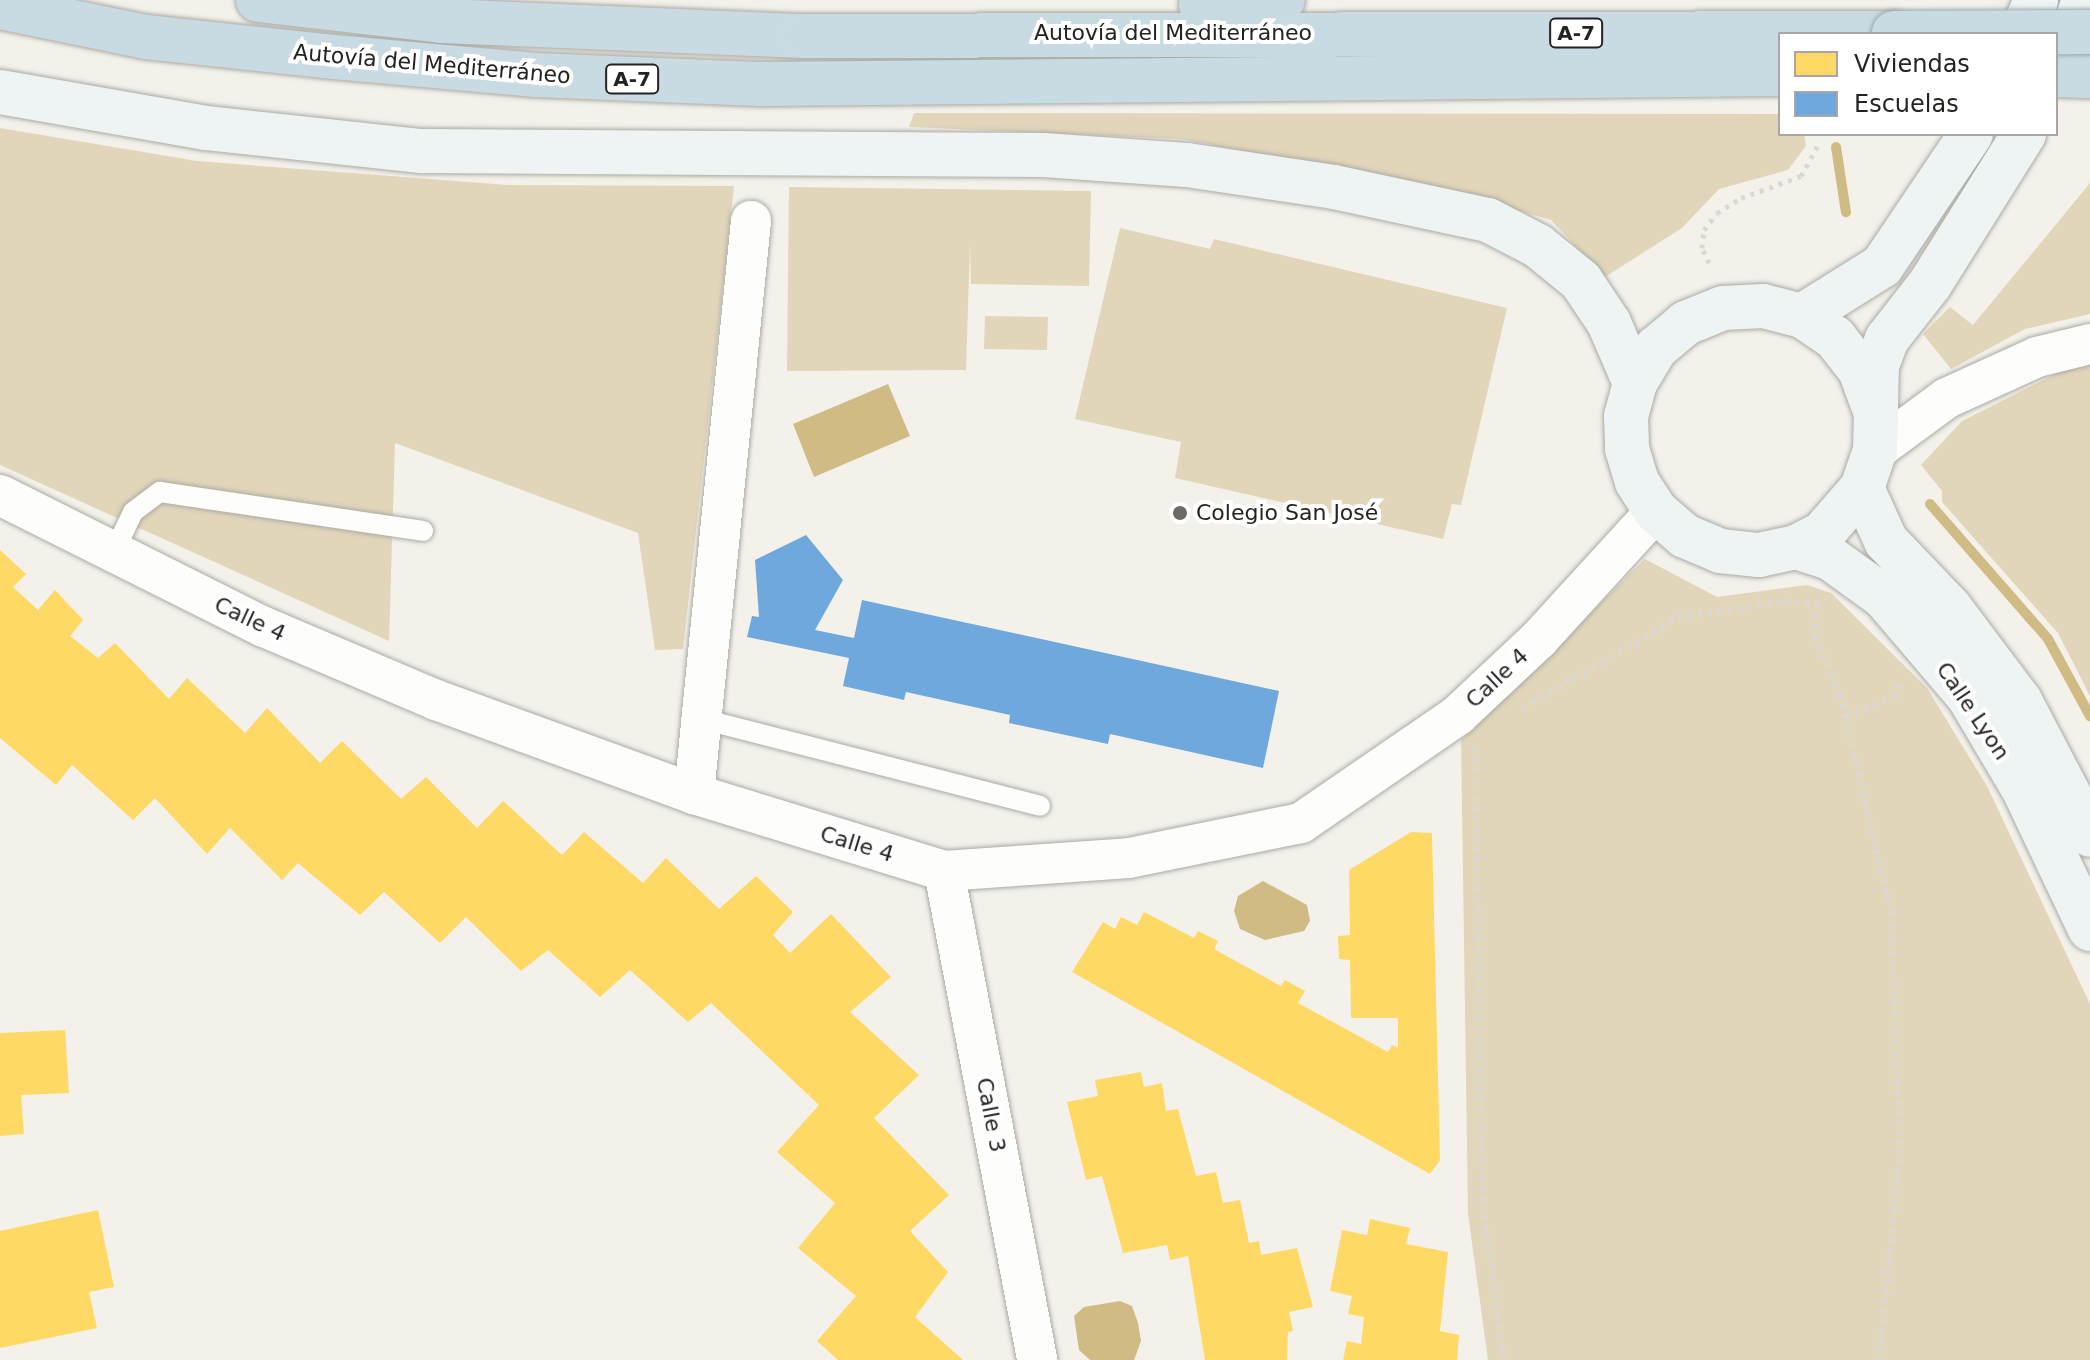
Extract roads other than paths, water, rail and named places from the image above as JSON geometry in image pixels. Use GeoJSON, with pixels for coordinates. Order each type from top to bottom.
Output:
{"type":"FeatureCollection","features":[{"type":"Feature","properties":{"kind":"highway","name":"Autovía del Mediterráneo"},"geometry":{"type":"LineString","coordinates":[[258,0],[556,28],[803,36],[1778,33]]}},
{"type":"Feature","properties":{"kind":"highway"},"geometry":{"type":"LineString","coordinates":[[556,28],[768,10],[1148,8],[1283,0]]}},
{"type":"Feature","properties":{"kind":"highway","name":"Autovía del Mediterráneo"},"geometry":{"type":"LineString","coordinates":[[0,7],[146,37],[323,56],[536,75],[765,84],[1778,74]]}},
{"type":"Feature","properties":{"kind":"highway","name":"Autovía del Mediterráneo"},"geometry":{"type":"LineString","coordinates":[[2058,32],[2090,32]]}},
{"type":"Feature","properties":{"kind":"highway"},"geometry":{"type":"LineString","coordinates":[[2058,75],[2090,76]]}},
{"type":"Feature","properties":{"kind":"street"},"geometry":{"type":"LineString","coordinates":[[2022,32],[2036,0]]}},
{"type":"Feature","properties":{"kind":"street"},"geometry":{"type":"LineString","coordinates":[[2058,70],[2084,0]]}},
{"type":"Feature","properties":{"kind":"street"},"geometry":{"type":"LineString","coordinates":[[0,92],[206,128],[423,151],[1043,155],[1187,165],[1334,187],[1488,220],[1538,246],[1581,281],[1609,323],[1635,383]]}},
{"type":"Feature","properties":{"kind":"street"},"geometry":{"type":"LineString","coordinates":[[1802,316],[1882,266],[1970,136]]}},
{"type":"Feature","properties":{"kind":"street"},"geometry":{"type":"LineString","coordinates":[[1868,470],[1877,366],[1887,339],[1930,284],[2023,136]]}},
{"type":"Feature","properties":{"kind":"street"},"geometry":{"type":"LineString","coordinates":[[694,794],[751,221]]}},
{"type":"Feature","properties":{"kind":"street"},"geometry":{"type":"LineString","coordinates":[[1874,408],[1860,370],[1835,338],[1802,316],[1763,306],[1723,308],[1676,331],[1656,348],[1635,383],[1626,416],[1627,449],[1637,482],[1656,511],[1685,536],[1720,551],[1759,555],[1796,547],[1823,533],[1868,470],[1947,398],[2037,357],[2090,344]]}},
{"type":"Feature","properties":{"kind":"street","name":"Calle Lyon"},"geometry":{"type":"LineString","coordinates":[[1868,470],[1886,541],[1950,608],[2020,701],[2090,835]]}},
{"type":"Feature","properties":{"kind":"street","name":"Calle 4"},"geometry":{"type":"LineString","coordinates":[[0,495],[264,627],[436,700],[694,794],[944,871],[1129,858],[1301,823],[1458,715],[1539,639],[1656,511]]}},
{"type":"Feature","properties":{"kind":"street","name":"Calle Lyon"},"geometry":{"type":"LineString","coordinates":[[1796,547],[1830,558],[1884,597],[1969,697],[2024,790],[2090,929]]}},
{"type":"Feature","properties":{"kind":"street","name":"Calle 3"},"geometry":{"type":"LineString","coordinates":[[944,871],[1037,1360]]}},
{"type":"Feature","properties":{"kind":"lane"},"geometry":{"type":"LineString","coordinates":[[114,552],[133,512],[160,492],[423,531]]}},
{"type":"Feature","properties":{"kind":"lane"},"geometry":{"type":"LineString","coordinates":[[702,719],[1040,806]]}},
{"type":"Feature","properties":{"kind":"waterway"},"geometry":{"type":"LineString","coordinates":[[1836,147],[1846,212]]}},
{"type":"Feature","properties":{"kind":"waterway"},"geometry":{"type":"LineString","coordinates":[[1930,504],[2048,639],[2090,716]]}},
{"type":"Feature","properties":{"kind":"place","name":"Colegio San José"},"geometry":{"type":"Point","coordinates":[1180,513]}}]}
